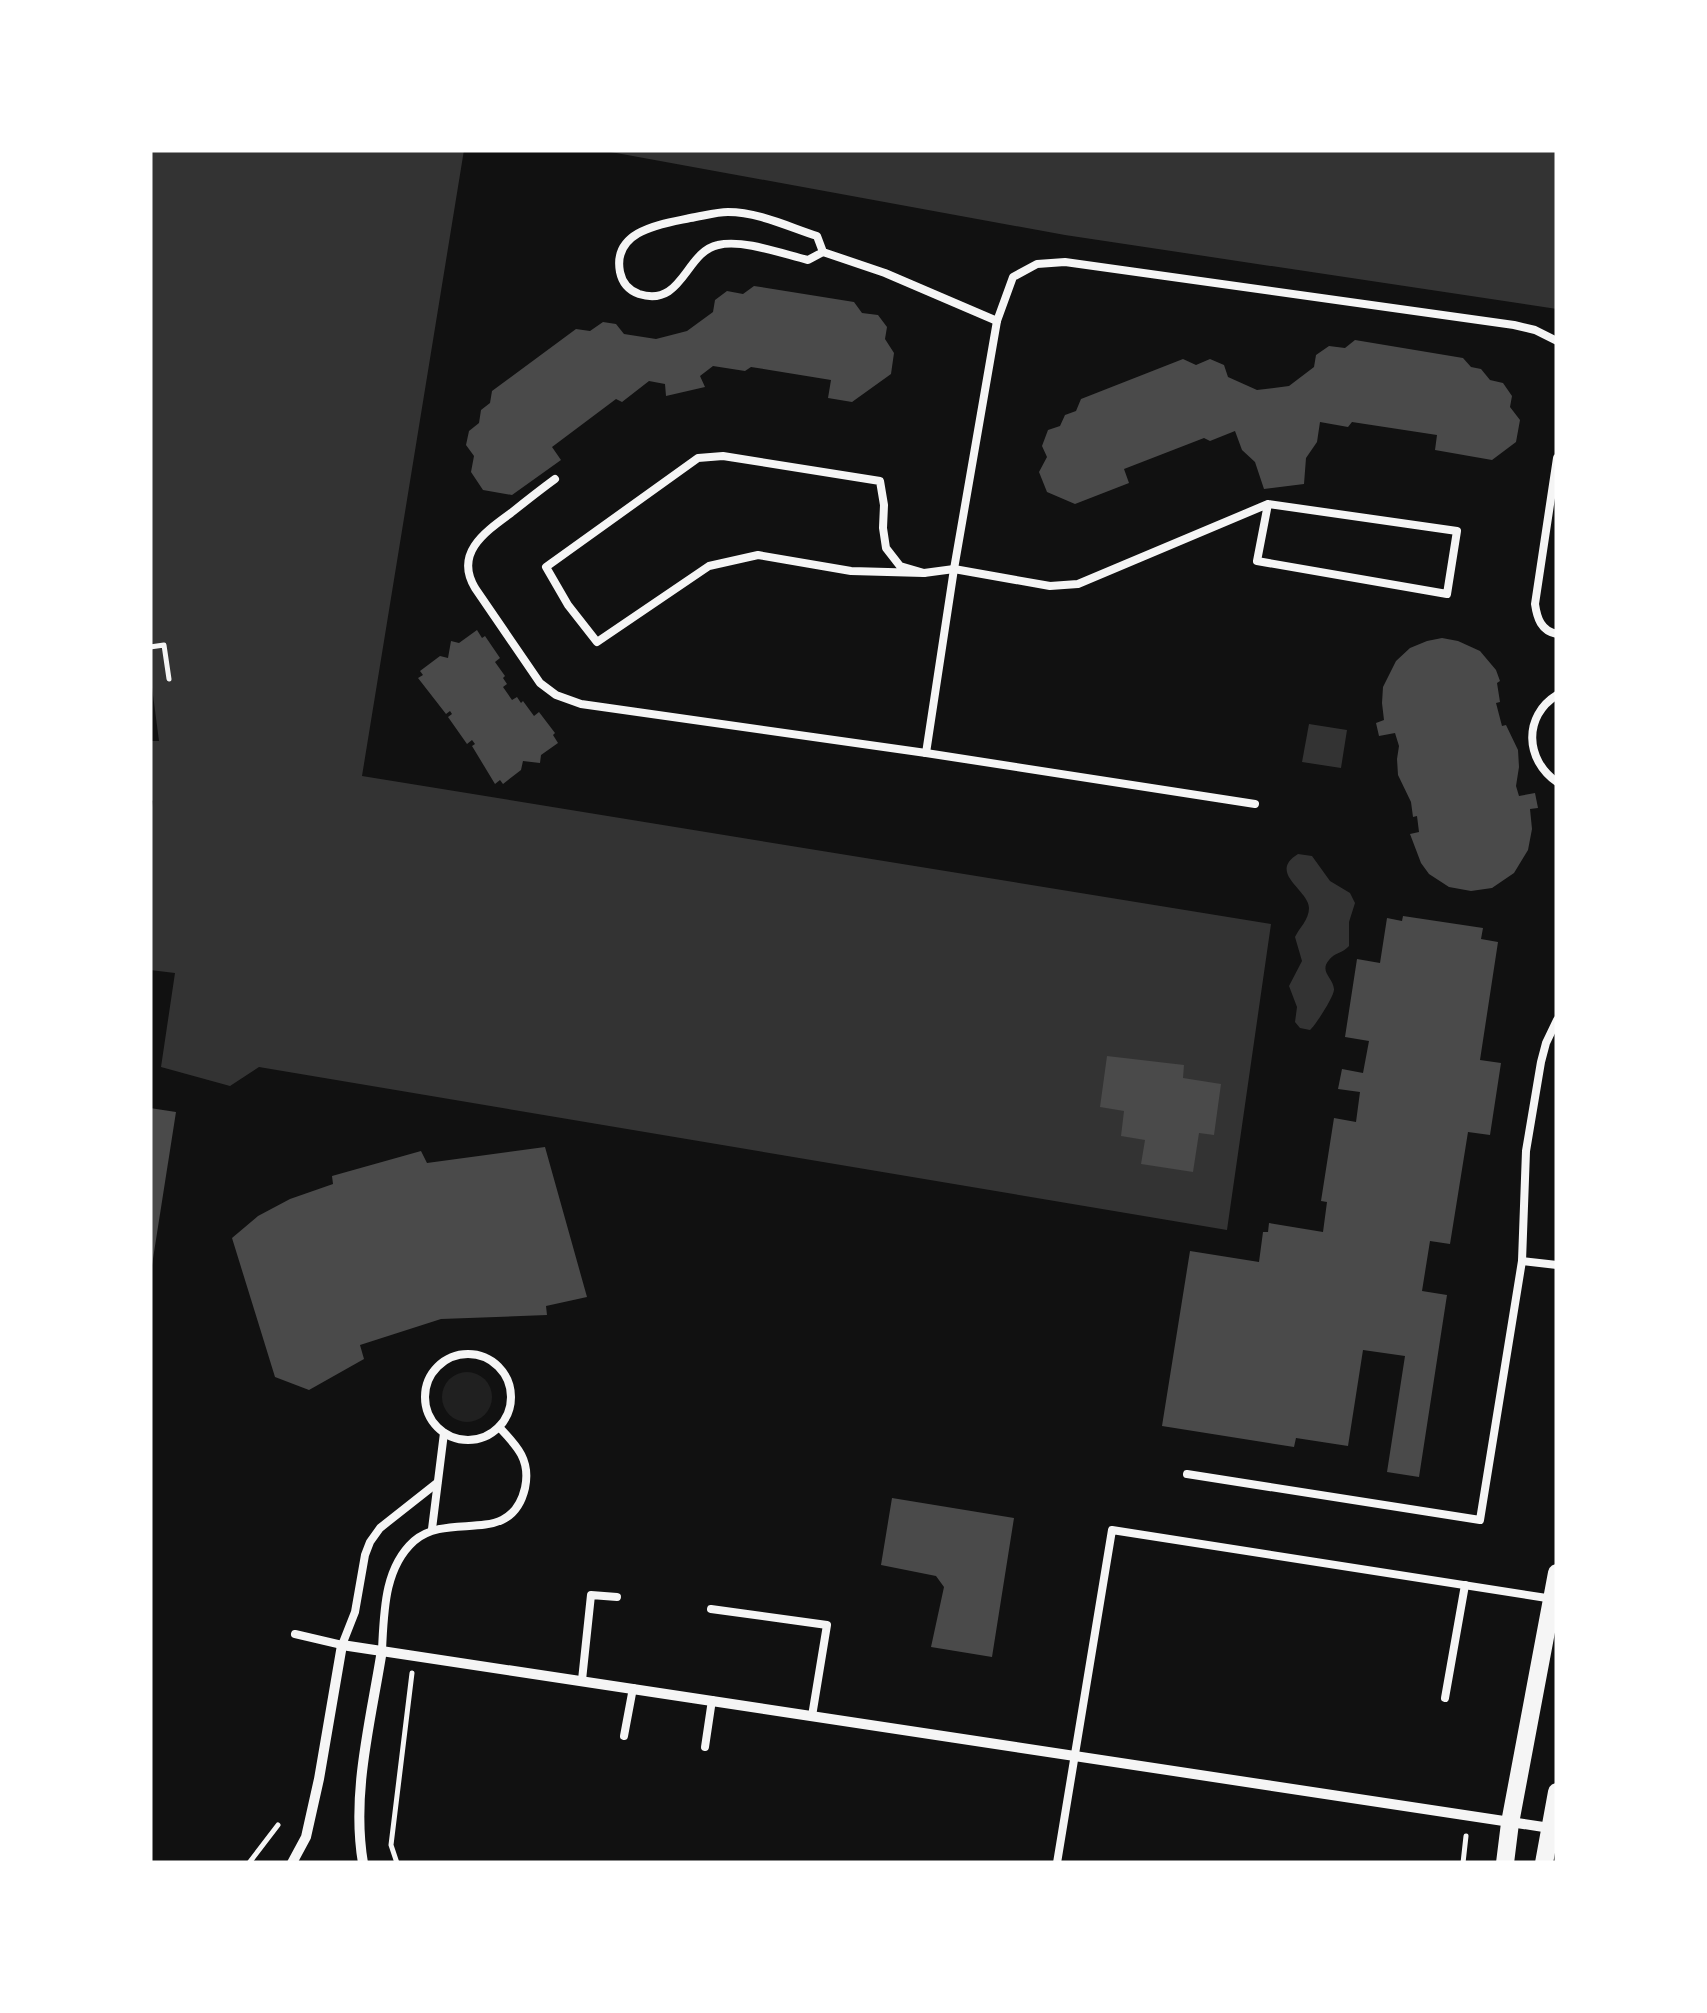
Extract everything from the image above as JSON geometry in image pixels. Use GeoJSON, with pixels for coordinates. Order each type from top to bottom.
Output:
{"type":"FeatureCollection","features":[{"type":"Feature","properties":{"kind":"street"},"geometry":{"type":"LineString","coordinates":[[1506,1863],[1557,1573]]}},
{"type":"Feature","properties":{"kind":"street"},"geometry":{"type":"LineString","coordinates":[[292,1863],[306,1837],[315,1798],[342,1645],[1550,1828]]}},
{"type":"Feature","properties":{"kind":"street"},"geometry":{"type":"LineString","coordinates":[[364,1863],[358,1822],[360,1793],[382,1650]]}},
{"type":"Feature","properties":{"kind":"street"},"geometry":{"type":"LineString","coordinates":[[1544,1863],[1557,1792]]}},
{"type":"Feature","properties":{"kind":"lane"},"geometry":{"type":"LineString","coordinates":[[823,252],[817,236],[754,216],[727,212],[641,230],[626,244],[619,264],[630,290],[649,296],[676,286],[703,252],[720,244],[741,244],[808,260],[823,252],[885,273],[997,321]]}},
{"type":"Feature","properties":{"kind":"lane"},"geometry":{"type":"LineString","coordinates":[[926,752],[997,321],[1013,276],[1037,264],[1065,262],[1514,324],[1557,341]]}},
{"type":"Feature","properties":{"kind":"lane"},"geometry":{"type":"LineString","coordinates":[[924,573],[900,566],[886,548],[880,481],[722,456],[698,458],[546,567],[568,605],[597,642],[709,566],[758,555],[851,570],[924,573],[954,569],[1050,586],[1078,584],[1268,504],[1457,531],[1447,594],[1257,562],[1268,504]]}},
{"type":"Feature","properties":{"kind":"lane"},"geometry":{"type":"LineString","coordinates":[[1557,458],[1535,604],[1543,627],[1557,634]]}},
{"type":"Feature","properties":{"kind":"lane"},"geometry":{"type":"LineString","coordinates":[[555,479],[486,532],[469,556],[468,571],[475,588],[540,682],[556,696],[580,704],[926,752],[1255,804]]}},
{"type":"Feature","properties":{"kind":"lane"},"geometry":{"type":"LineString","coordinates":[[1557,695],[1540,710],[1531,740],[1542,770],[1557,782]]}},
{"type":"Feature","properties":{"kind":"lane"},"geometry":{"type":"LineString","coordinates":[[1187,1474],[1480,1520],[1522,1261],[1526,1151],[1541,1062],[1557,1020]]}},
{"type":"Feature","properties":{"kind":"lane"},"geometry":{"type":"LineString","coordinates":[[1522,1261],[1557,1265]]}},
{"type":"Feature","properties":{"kind":"lane"},"geometry":{"type":"LineString","coordinates":[[478,1354],[490,1360],[502,1370],[512,1396],[499,1427],[478,1440],[463,1441],[444,1433],[428,1416],[424,1403],[430,1376],[450,1357],[478,1354]]}},
{"type":"Feature","properties":{"kind":"lane"},"geometry":{"type":"LineString","coordinates":[[382,1650],[394,1567],[416,1539],[446,1526],[490,1525],[512,1514],[518,1505],[527,1469],[523,1455],[499,1427]]}},
{"type":"Feature","properties":{"kind":"lane"},"geometry":{"type":"LineString","coordinates":[[432,1530],[444,1433]]}},
{"type":"Feature","properties":{"kind":"lane"},"geometry":{"type":"LineString","coordinates":[[294,1634],[342,1645],[355,1612],[370,1542],[380,1528],[437,1483]]}},
{"type":"Feature","properties":{"kind":"lane"},"geometry":{"type":"LineString","coordinates":[[1057,1863],[1112,1530],[1554,1600]]}},
{"type":"Feature","properties":{"kind":"lane"},"geometry":{"type":"LineString","coordinates":[[1445,1698],[1465,1585]]}},
{"type":"Feature","properties":{"kind":"lane"},"geometry":{"type":"LineString","coordinates":[[582,1680],[591,1595],[616,1598]]}},
{"type":"Feature","properties":{"kind":"lane"},"geometry":{"type":"LineString","coordinates":[[711,1609],[827,1625],[812,1716]]}},
{"type":"Feature","properties":{"kind":"lane"},"geometry":{"type":"LineString","coordinates":[[624,1736],[633,1688]]}},
{"type":"Feature","properties":{"kind":"lane"},"geometry":{"type":"LineString","coordinates":[[705,1747],[712,1700]]}},
{"type":"Feature","properties":{"kind":"path"},"geometry":{"type":"LineString","coordinates":[[150,647],[164,645],[169,678]]}},
{"type":"Feature","properties":{"kind":"path"},"geometry":{"type":"LineString","coordinates":[[397,1863],[392,1844],[414,1655]]}},
{"type":"Feature","properties":{"kind":"path"},"geometry":{"type":"LineString","coordinates":[[1462,1863],[1468,1816]]}},
{"type":"Feature","properties":{"kind":"path"},"geometry":{"type":"LineString","coordinates":[[249,1863],[278,1825]]}},
{"type":"Feature","properties":{"kind":"shaded area"},"geometry":{"type":"Polygon","coordinates":[[[150,150],[464,150],[362,776],[1271,924],[1227,1230],[259,1067],[230,1086],[161,1067],[175,973],[150,970],[150,741],[159,741],[150,672],[150,150]]]}},
{"type":"Feature","properties":{"kind":"shaded area"},"geometry":{"type":"Polygon","coordinates":[[[600,150],[1557,150],[1557,309],[1065,235],[600,150]]]}},
{"type":"Feature","properties":{"kind":"shaded area"},"geometry":{"type":"Polygon","coordinates":[[[1309,724],[1347,730],[1341,768],[1302,762],[1309,724]]]}},
{"type":"Feature","properties":{"kind":"shaded area"},"geometry":{"type":"Polygon","coordinates":[[[1298,854],[1312,856],[1330,881],[1350,893],[1355,903],[1349,922],[1349,946],[1326,964],[1333,992],[1310,1030],[1295,1022],[1297,1007],[1289,986],[1302,961],[1295,937],[1309,908],[1288,875],[1290,861],[1298,854]]]}},
{"type":"Feature","properties":{"kind":"shaded area"},"geometry":{"type":"Polygon","coordinates":[[[467,1372],[485,1379],[492,1397],[485,1415],[467,1422],[449,1415],[442,1397],[449,1379],[467,1372]]]}},
{"type":"Feature","properties":{"kind":"building"},"geometry":{"type":"Polygon","coordinates":[[[754,286],[854,302],[862,313],[878,315],[887,327],[885,339],[894,353],[891,374],[852,402],[828,398],[831,380],[751,367],[745,371],[713,366],[700,376],[705,387],[666,396],[665,384],[649,381],[622,402],[616,399],[552,447],[561,460],[512,495],[483,490],[471,472],[474,456],[466,445],[469,431],[479,423],[481,410],[490,403],[492,391],[576,329],[590,331],[603,322],[616,324],[624,334],[656,339],[687,331],[713,312],[715,300],[727,291],[743,294],[754,286]]]}},
{"type":"Feature","properties":{"kind":"building"},"geometry":{"type":"Polygon","coordinates":[[[1355,340],[1463,358],[1471,367],[1481,369],[1490,380],[1503,383],[1512,396],[1510,407],[1520,420],[1516,442],[1492,460],[1435,450],[1437,435],[1352,422],[1348,427],[1320,422],[1317,442],[1306,458],[1304,484],[1264,489],[1255,462],[1242,450],[1235,431],[1210,441],[1204,438],[1124,469],[1129,483],[1075,504],[1047,492],[1039,472],[1047,457],[1042,446],[1048,430],[1060,426],[1065,415],[1076,411],[1081,399],[1183,359],[1196,365],[1210,359],[1224,365],[1228,377],[1257,390],[1289,386],[1314,367],[1316,355],[1329,346],[1345,348],[1355,340]]]}},
{"type":"Feature","properties":{"kind":"building"},"geometry":{"type":"Polygon","coordinates":[[[477,630],[500,658],[495,662],[505,676],[507,684],[503,687],[512,700],[517,697],[523,701],[534,716],[539,712],[558,743],[541,755],[540,763],[523,761],[521,770],[503,784],[500,780],[495,784],[472,746],[475,744],[472,740],[467,744],[448,717],[450,711],[446,714],[418,678],[423,675],[420,671],[440,656],[448,658],[451,641],[459,643],[477,630]]]}},
{"type":"Feature","properties":{"kind":"building"},"geometry":{"type":"Polygon","coordinates":[[[1442,638],[1480,651],[1496,670],[1500,702],[1496,703],[1502,726],[1506,725],[1518,750],[1519,796],[1535,793],[1538,808],[1530,809],[1528,850],[1514,873],[1492,888],[1471,891],[1449,887],[1429,874],[1421,863],[1410,834],[1419,832],[1417,816],[1413,817],[1411,802],[1398,775],[1399,746],[1395,733],[1379,736],[1376,723],[1384,720],[1383,687],[1396,661],[1410,648],[1442,638]]]}},
{"type":"Feature","properties":{"kind":"building"},"geometry":{"type":"Polygon","coordinates":[[[1403,916],[1483,928],[1481,939],[1498,942],[1480,1060],[1501,1063],[1490,1135],[1468,1132],[1450,1244],[1430,1241],[1422,1291],[1447,1295],[1419,1477],[1387,1472],[1405,1356],[1363,1350],[1348,1446],[1296,1438],[1294,1447],[1162,1426],[1190,1251],[1259,1262],[1263,1232],[1268,1232],[1269,1223],[1323,1232],[1327,1202],[1321,1201],[1334,1118],[1356,1122],[1360,1092],[1338,1089],[1342,1069],[1363,1073],[1369,1041],[1345,1037],[1357,959],[1380,963],[1387,918],[1402,921],[1403,916]]]}},
{"type":"Feature","properties":{"kind":"building"},"geometry":{"type":"Polygon","coordinates":[[[1107,1056],[1184,1065],[1183,1078],[1221,1084],[1214,1135],[1199,1133],[1193,1172],[1141,1164],[1145,1140],[1121,1136],[1124,1111],[1100,1107],[1107,1056]]]}},
{"type":"Feature","properties":{"kind":"building"},"geometry":{"type":"Polygon","coordinates":[[[150,1108],[176,1112],[152,1265],[150,1264],[150,1108]]]}},
{"type":"Feature","properties":{"kind":"building"},"geometry":{"type":"Polygon","coordinates":[[[545,1147],[587,1297],[546,1306],[547,1315],[441,1319],[360,1345],[364,1359],[309,1390],[275,1377],[232,1238],[258,1216],[290,1199],[333,1184],[332,1176],[421,1151],[427,1163],[545,1147]]]}},
{"type":"Feature","properties":{"kind":"building"},"geometry":{"type":"Polygon","coordinates":[[[892,1498],[1014,1518],[992,1657],[931,1647],[944,1587],[936,1576],[881,1565],[892,1498]]]}}]}
